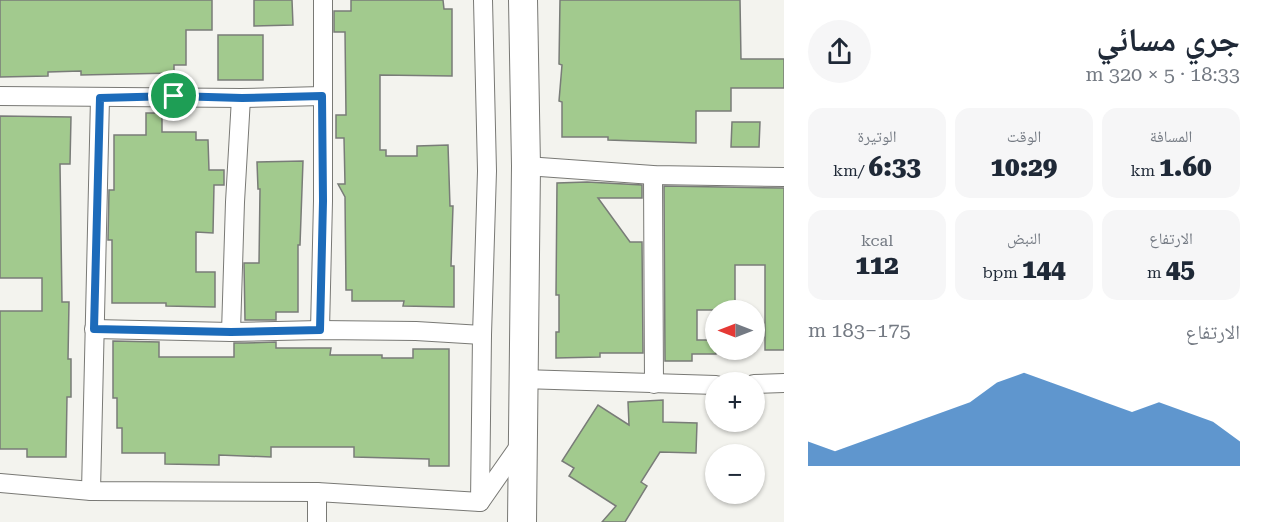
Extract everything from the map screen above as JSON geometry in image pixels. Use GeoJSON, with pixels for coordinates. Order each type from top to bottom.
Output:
{"type":"FeatureCollection","features":[{"type":"Feature","properties":{"kind":"main road"},"geometry":{"type":"LineString","coordinates":[[522,522],[526,166],[523,0]]}},
{"type":"Feature","properties":{"kind":"street"},"geometry":{"type":"LineString","coordinates":[[320,330],[323,201],[323,0]]}},
{"type":"Feature","properties":{"kind":"street"},"geometry":{"type":"LineString","coordinates":[[480,502],[487,171],[483,0]]}},
{"type":"Feature","properties":{"kind":"street"},"geometry":{"type":"LineString","coordinates":[[0,96],[242,98],[322,96]]}},
{"type":"Feature","properties":{"kind":"street"},"geometry":{"type":"LineString","coordinates":[[91,491],[100,98]]}},
{"type":"Feature","properties":{"kind":"street"},"geometry":{"type":"LineString","coordinates":[[231,332],[235,202],[242,98]]}},
{"type":"Feature","properties":{"kind":"street"},"geometry":{"type":"LineString","coordinates":[[526,166],[653,175],[784,177]]}},
{"type":"Feature","properties":{"kind":"street"},"geometry":{"type":"LineString","coordinates":[[653,175],[654,384]]}},
{"type":"Feature","properties":{"kind":"street"},"geometry":{"type":"LineString","coordinates":[[94,329],[231,332],[416,331],[482,335]]}},
{"type":"Feature","properties":{"kind":"street"},"geometry":{"type":"LineString","coordinates":[[522,379],[705,385]]}},
{"type":"Feature","properties":{"kind":"street"},"geometry":{"type":"LineString","coordinates":[[765,384],[784,383]]}},
{"type":"Feature","properties":{"kind":"street"},"geometry":{"type":"LineString","coordinates":[[480,502],[523,440]]}},
{"type":"Feature","properties":{"kind":"street"},"geometry":{"type":"LineString","coordinates":[[0,483],[91,491],[317,492],[480,502]]}},
{"type":"Feature","properties":{"kind":"street"},"geometry":{"type":"LineString","coordinates":[[317,492],[317,522]]}},
{"type":"Feature","properties":{"kind":"building"},"geometry":{"type":"Polygon","coordinates":[[[0,0],[212,0],[212,30],[186,30],[186,65],[174,65],[174,73],[81,75],[81,71],[48,72],[48,76],[0,77],[0,0]]]}},
{"type":"Feature","properties":{"kind":"building"},"geometry":{"type":"Polygon","coordinates":[[[254,0],[292,0],[293,25],[254,26],[254,0]]]}},
{"type":"Feature","properties":{"kind":"building"},"geometry":{"type":"Polygon","coordinates":[[[351,0],[443,0],[444,9],[452,9],[452,76],[380,75],[380,150],[386,150],[386,156],[417,156],[417,146],[448,145],[450,206],[453,206],[451,266],[454,266],[454,307],[403,306],[404,301],[352,301],[352,290],[346,290],[345,197],[338,184],[345,184],[344,138],[336,138],[336,115],[346,115],[345,32],[334,32],[334,11],[351,11],[351,0]]]}},
{"type":"Feature","properties":{"kind":"building"},"geometry":{"type":"Polygon","coordinates":[[[560,0],[740,0],[741,59],[784,59],[784,88],[731,88],[731,111],[696,111],[696,143],[608,140],[608,137],[562,137],[562,102],[559,101],[562,65],[559,64],[560,0]]]}},
{"type":"Feature","properties":{"kind":"building"},"geometry":{"type":"Polygon","coordinates":[[[218,35],[263,35],[263,80],[218,80],[218,35]]]}},
{"type":"Feature","properties":{"kind":"building"},"geometry":{"type":"Polygon","coordinates":[[[146,113],[162,113],[162,132],[196,132],[196,140],[208,140],[209,170],[224,170],[224,185],[214,185],[213,233],[196,232],[196,272],[215,272],[215,307],[166,306],[166,303],[112,303],[112,240],[108,240],[109,190],[114,190],[114,135],[146,135],[146,113]]]}},
{"type":"Feature","properties":{"kind":"building"},"geometry":{"type":"Polygon","coordinates":[[[0,116],[71,117],[70,164],[60,164],[62,302],[69,302],[68,359],[71,359],[71,397],[67,397],[66,457],[27,457],[27,449],[0,449],[0,311],[42,311],[42,278],[0,278],[0,116]]]}},
{"type":"Feature","properties":{"kind":"building"},"geometry":{"type":"Polygon","coordinates":[[[732,122],[760,122],[759,147],[731,147],[732,122]]]}},
{"type":"Feature","properties":{"kind":"building"},"geometry":{"type":"Polygon","coordinates":[[[303,161],[300,245],[298,245],[298,312],[276,312],[276,320],[245,320],[244,263],[259,263],[260,189],[258,189],[257,162],[303,161]]]}},
{"type":"Feature","properties":{"kind":"building"},"geometry":{"type":"Polygon","coordinates":[[[557,183],[642,185],[642,198],[598,198],[630,242],[642,242],[643,353],[600,353],[600,357],[556,358],[556,332],[559,332],[559,295],[556,295],[557,183]]]}},
{"type":"Feature","properties":{"kind":"building"},"geometry":{"type":"Polygon","coordinates":[[[664,186],[784,188],[784,350],[765,350],[765,265],[735,265],[735,300],[705,300],[705,310],[697,310],[697,340],[705,340],[705,354],[692,354],[692,361],[665,361],[664,186]]]}},
{"type":"Feature","properties":{"kind":"building"},"geometry":{"type":"Polygon","coordinates":[[[113,341],[159,342],[159,357],[234,357],[234,343],[276,342],[276,348],[331,348],[330,355],[382,355],[382,358],[413,358],[413,349],[449,349],[449,466],[429,466],[429,459],[354,457],[354,447],[271,447],[271,457],[219,455],[219,465],[165,464],[165,453],[122,453],[122,428],[117,428],[117,398],[113,398],[113,341]]]}},
{"type":"Feature","properties":{"kind":"building"},"geometry":{"type":"Polygon","coordinates":[[[663,400],[663,422],[697,423],[696,453],[660,452],[641,482],[647,486],[625,522],[602,522],[616,506],[569,476],[574,468],[562,461],[598,405],[629,425],[628,402],[663,400]]]}},
{"type":"Feature","properties":{"kind":"route"},"geometry":{"type":"LineString","coordinates":[[174,96],[242,98],[322,96],[323,201],[320,330],[231,332],[94,329],[100,98],[174,96]]}}]}
